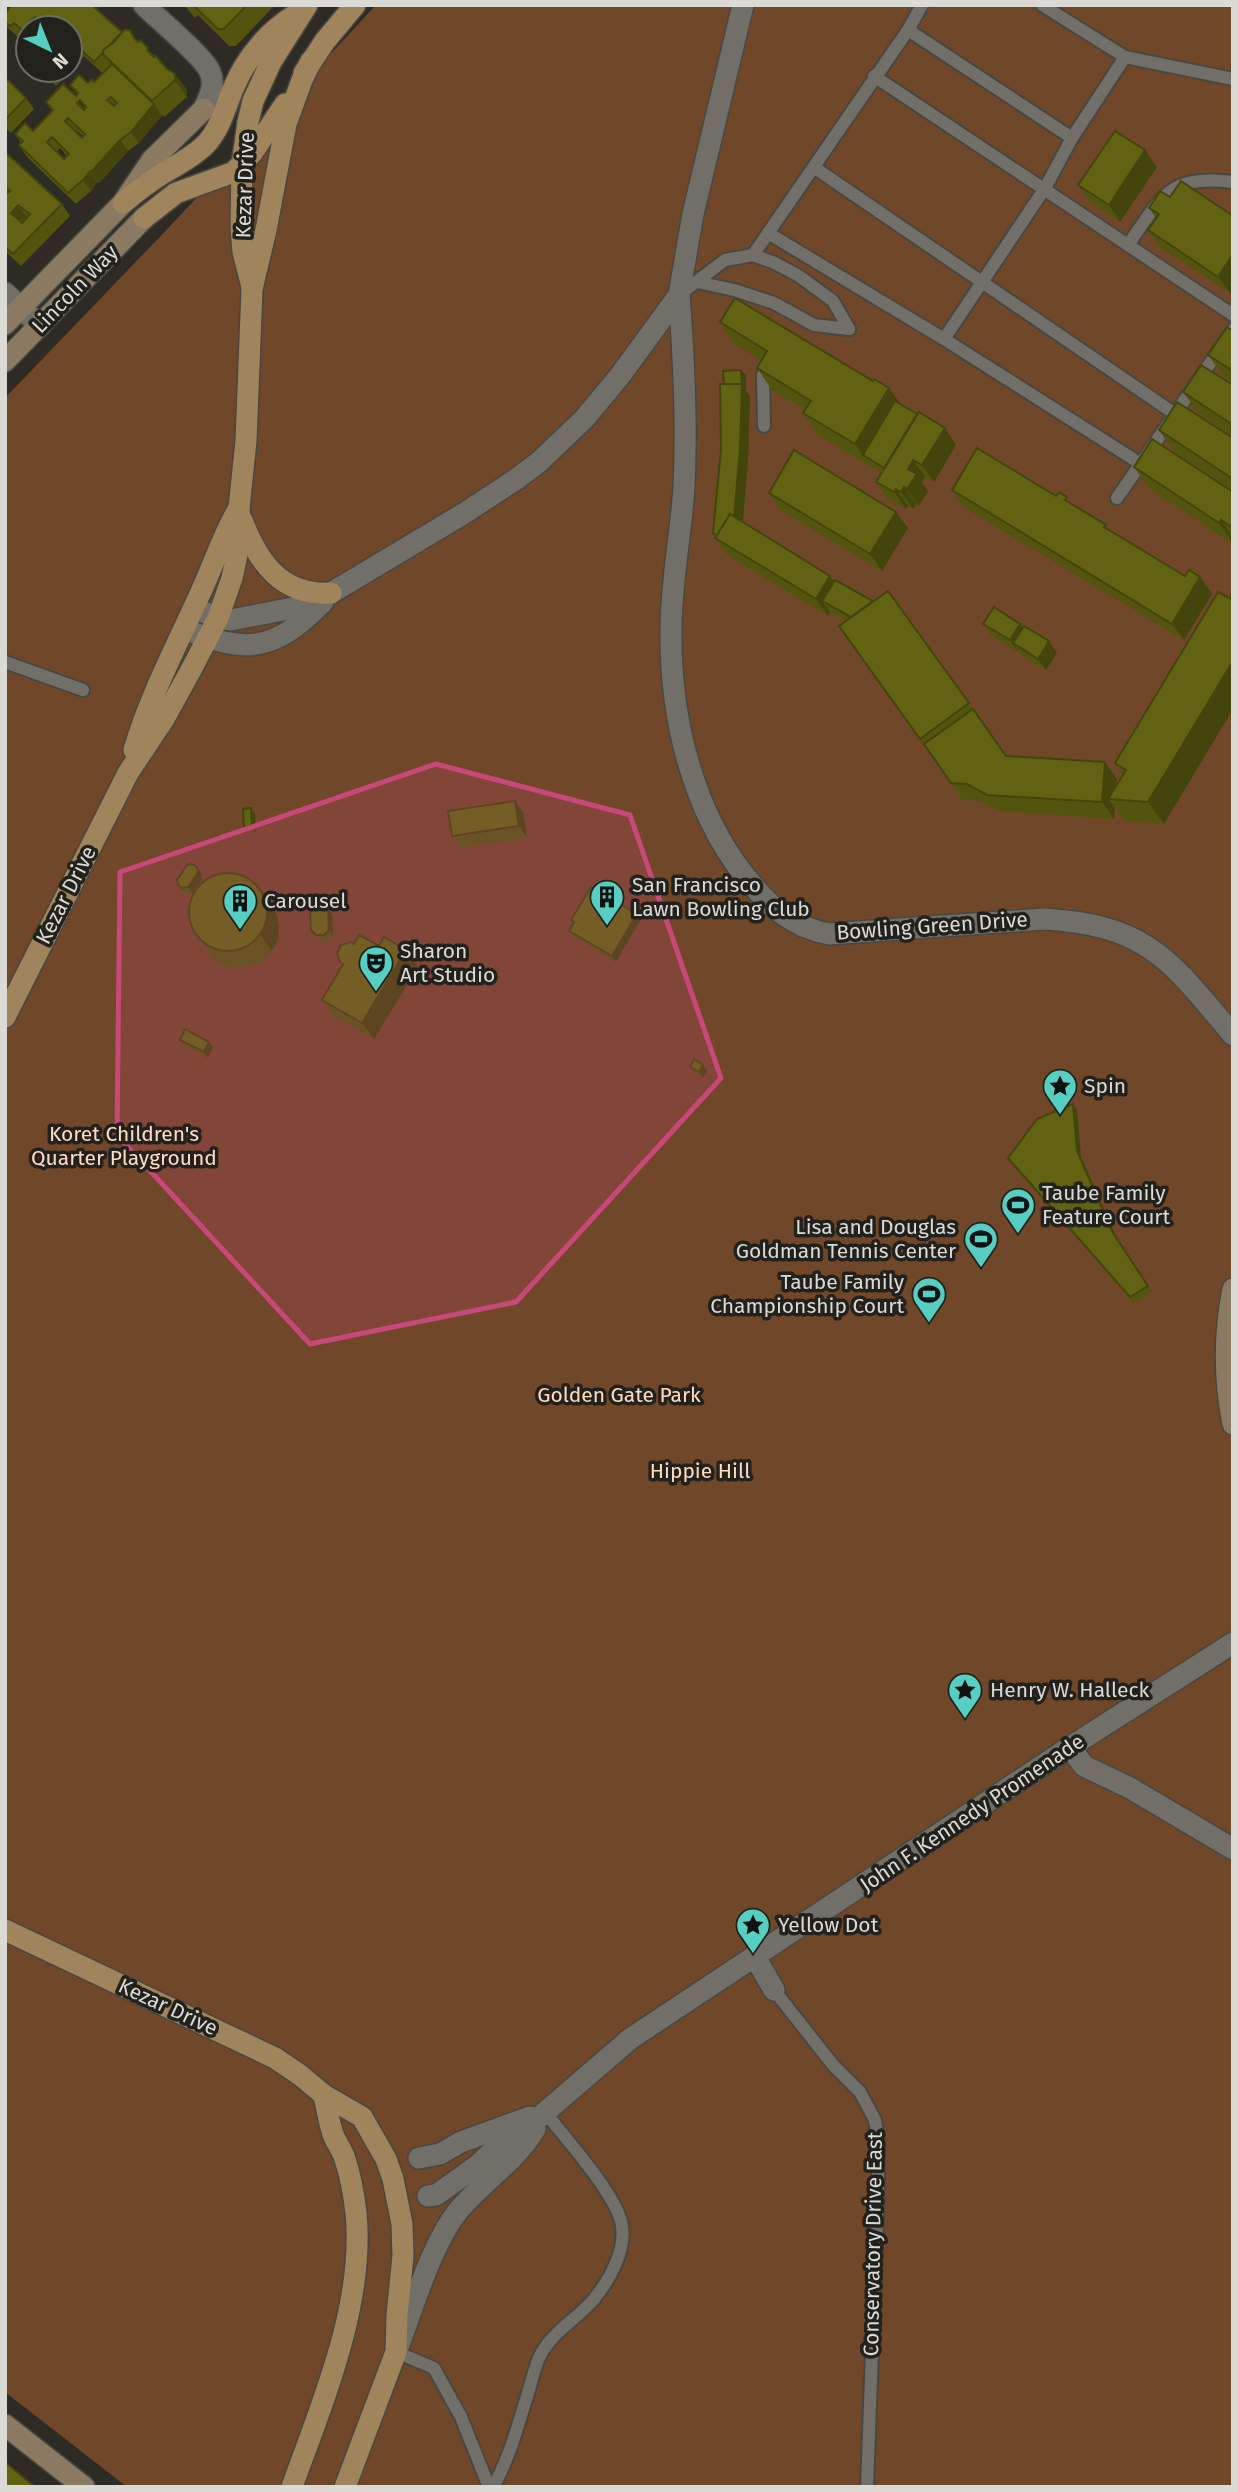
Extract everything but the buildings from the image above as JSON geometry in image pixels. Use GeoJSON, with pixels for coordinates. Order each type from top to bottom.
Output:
{"type":"FeatureCollection","features":[{"type":"Feature","properties":{"kind":"main road"},"geometry":{"type":"LineString","coordinates":[[242,165],[261,141],[311,61],[355,5]]}},
{"type":"Feature","properties":{"kind":"main road"},"geometry":{"type":"LineString","coordinates":[[123,203],[205,145],[217,130],[248,61],[279,24],[305,8]]}},
{"type":"Feature","properties":{"kind":"main road","name":"Kezar Drive"},"geometry":{"type":"LineString","coordinates":[[252,289],[243,252],[241,228],[242,165],[246,131],[253,101],[271,62],[305,8]]}},
{"type":"Feature","properties":{"kind":"main road","name":"Kezar Drive"},"geometry":{"type":"LineString","coordinates":[[5,1017],[128,773],[178,695],[218,618],[237,559],[246,442],[252,289],[267,230],[286,124],[311,61]]}},
{"type":"Feature","properties":{"kind":"main road","name":"Lincoln Way"},"geometry":{"type":"LineString","coordinates":[[5,324],[123,203],[152,160],[204,109]]}},
{"type":"Feature","properties":{"kind":"main road","name":"Lincoln Way"},"geometry":{"type":"LineString","coordinates":[[5,361],[144,218],[176,193],[223,178],[242,165]]}},
{"type":"Feature","properties":{"kind":"main road"},"geometry":{"type":"LineString","coordinates":[[239,508],[242,522],[255,548],[276,577],[306,592],[331,593]]}},
{"type":"Feature","properties":{"kind":"main road","name":"Kezar Drive"},"geometry":{"type":"LineString","coordinates":[[128,773],[145,713],[194,608],[224,535],[239,508]]}},
{"type":"Feature","properties":{"kind":"main road"},"geometry":{"type":"LineString","coordinates":[[1233,1289],[1228,1313],[1226,1373],[1233,1424]]}},
{"type":"Feature","properties":{"kind":"main road","name":"Kezar Drive"},"geometry":{"type":"LineString","coordinates":[[5,1930],[258,2049],[291,2068],[324,2095],[362,2117],[380,2148],[393,2179],[404,2242],[396,2352],[345,2487]]}},
{"type":"Feature","properties":{"kind":"main road"},"geometry":{"type":"LineString","coordinates":[[292,2487],[328,2385],[351,2298],[357,2231],[348,2171],[334,2136],[324,2095]]}},
{"type":"Feature","properties":{"kind":"main road"},"geometry":{"type":"LineString","coordinates":[[5,2425],[84,2487]]}},
{"type":"Feature","properties":{"kind":"street"},"geometry":{"type":"LineString","coordinates":[[144,5],[203,62],[211,74],[211,94],[204,109]]}},
{"type":"Feature","properties":{"kind":"street"},"geometry":{"type":"LineString","coordinates":[[194,608],[218,618],[231,620],[298,607],[331,593],[489,498],[539,462],[602,398],[679,295],[693,214],[743,5]]}},
{"type":"Feature","properties":{"kind":"street"},"geometry":{"type":"LineString","coordinates":[[5,293],[40,326]]}},
{"type":"Feature","properties":{"kind":"street","name":"Bowling Green Drive"},"geometry":{"type":"LineString","coordinates":[[679,295],[685,426],[684,488],[671,629],[673,679],[682,740],[694,779],[713,825],[738,868],[776,911],[802,927],[829,934],[1044,919],[1068,920],[1114,930],[1145,944],[1167,960],[1233,1035]]}},
{"type":"Feature","properties":{"kind":"street"},"geometry":{"type":"LineString","coordinates":[[184,629],[241,646],[268,642],[296,626],[331,593]]}},
{"type":"Feature","properties":{"kind":"street","name":"John F. Kennedy Promenade"},"geometry":{"type":"LineString","coordinates":[[428,2196],[436,2195],[478,2165],[495,2149],[521,2133],[630,2039],[1070,1747],[1233,1643]]}},
{"type":"Feature","properties":{"kind":"street"},"geometry":{"type":"LineString","coordinates":[[1070,1747],[1084,1766],[1130,1788],[1233,1849]]}},
{"type":"Feature","properties":{"kind":"street","name":"Conservatory Drive East"},"geometry":{"type":"LineString","coordinates":[[755,1957],[774,1990]]}},
{"type":"Feature","properties":{"kind":"street"},"geometry":{"type":"LineString","coordinates":[[519,2167],[534,2150],[545,2112]]}},
{"type":"Feature","properties":{"kind":"street","name":"John F. Kennedy Promenade"},"geometry":{"type":"LineString","coordinates":[[419,2158],[440,2154],[461,2142],[545,2112]]}},
{"type":"Feature","properties":{"kind":"street","name":"John F. Kennedy Promenade"},"geometry":{"type":"LineString","coordinates":[[396,2352],[434,2252],[449,2224],[467,2201],[526,2143],[545,2112]]}},
{"type":"Feature","properties":{"kind":"lane"},"geometry":{"type":"LineString","coordinates":[[753,255],[815,168],[922,5]]}},
{"type":"Feature","properties":{"kind":"lane"},"geometry":{"type":"LineString","coordinates":[[1042,5],[1125,57],[1233,79]]}},
{"type":"Feature","properties":{"kind":"lane"},"geometry":{"type":"LineString","coordinates":[[908,30],[1072,138]]}},
{"type":"Feature","properties":{"kind":"lane"},"geometry":{"type":"LineString","coordinates":[[944,339],[1045,188],[1072,138],[1125,57]]}},
{"type":"Feature","properties":{"kind":"lane"},"geometry":{"type":"LineString","coordinates":[[874,76],[1233,316]]}},
{"type":"Feature","properties":{"kind":"lane"},"geometry":{"type":"LineString","coordinates":[[815,168],[1175,414]]}},
{"type":"Feature","properties":{"kind":"lane"},"geometry":{"type":"LineString","coordinates":[[1128,246],[1154,208],[1180,184],[1199,180],[1233,183]]}},
{"type":"Feature","properties":{"kind":"lane"},"geometry":{"type":"LineString","coordinates":[[768,233],[944,339],[1140,464]]}},
{"type":"Feature","properties":{"kind":"lane"},"geometry":{"type":"LineString","coordinates":[[679,295],[725,260],[753,255],[775,262],[833,301],[849,329],[814,325],[774,303],[697,282]]}},
{"type":"Feature","properties":{"kind":"lane"},"geometry":{"type":"LineString","coordinates":[[1117,498],[1233,330]]}},
{"type":"Feature","properties":{"kind":"lane"},"geometry":{"type":"LineString","coordinates":[[763,375],[764,426]]}},
{"type":"Feature","properties":{"kind":"lane"},"geometry":{"type":"LineString","coordinates":[[5,662],[83,690]]}},
{"type":"Feature","properties":{"kind":"lane","name":"Conservatory Drive East"},"geometry":{"type":"LineString","coordinates":[[774,1990],[833,2066],[860,2092],[875,2120],[878,2189],[867,2487]]}},
{"type":"Feature","properties":{"kind":"lane"},"geometry":{"type":"LineString","coordinates":[[491,2487],[507,2462],[541,2353],[556,2334],[593,2300],[607,2281],[616,2264],[622,2240],[621,2222],[609,2196],[545,2112]]}},
{"type":"Feature","properties":{"kind":"lane"},"geometry":{"type":"LineString","coordinates":[[396,2352],[434,2368],[461,2417],[491,2487]]}},
{"type":"Feature","properties":{"kind":"highlighted area"},"geometry":{"type":"Polygon","coordinates":[[[436,764],[630,815],[721,1078],[516,1302],[310,1344],[117,1135],[120,872],[436,764]]]}},
{"type":"Feature","properties":{"kind":"green space","name":"Golden Gate Park"},"geometry":{"type":"Polygon","coordinates":[[[376,5],[1233,5],[1233,2487],[127,2487],[5,2392],[5,398],[175,221],[376,5]]]}},
{"type":"Feature","properties":{"kind":"place","name":"San Francisco Lawn Bowling Club"},"geometry":{"type":"Point","coordinates":[607,927]}},
{"type":"Feature","properties":{"kind":"place","name":"Carousel"},"geometry":{"type":"Point","coordinates":[240,931]}},
{"type":"Feature","properties":{"kind":"place","name":"Sharon Art Studio"},"geometry":{"type":"Point","coordinates":[376,993]}},
{"type":"Feature","properties":{"kind":"place","name":"Spin"},"geometry":{"type":"Point","coordinates":[1060,1116]}},
{"type":"Feature","properties":{"kind":"place","name":"Taube Family Feature Court"},"geometry":{"type":"Point","coordinates":[1018,1235]}},
{"type":"Feature","properties":{"kind":"place","name":"Lisa and Douglas Goldman Tennis Center"},"geometry":{"type":"Point","coordinates":[981,1269]}},
{"type":"Feature","properties":{"kind":"place","name":"Taube Family Championship Court"},"geometry":{"type":"Point","coordinates":[929,1324]}},
{"type":"Feature","properties":{"kind":"place","name":"Henry W. Halleck"},"geometry":{"type":"Point","coordinates":[965,1720]}},
{"type":"Feature","properties":{"kind":"place","name":"Yellow Dot"},"geometry":{"type":"Point","coordinates":[753,1955]}},
{"type":"Feature","properties":{"kind":"park label","name":"Koret Children's Quarter Playground"},"geometry":{"type":"Point","coordinates":[124,1146]}},
{"type":"Feature","properties":{"kind":"park label","name":"Hippie Hill"},"geometry":{"type":"Point","coordinates":[700,1471]}}]}
